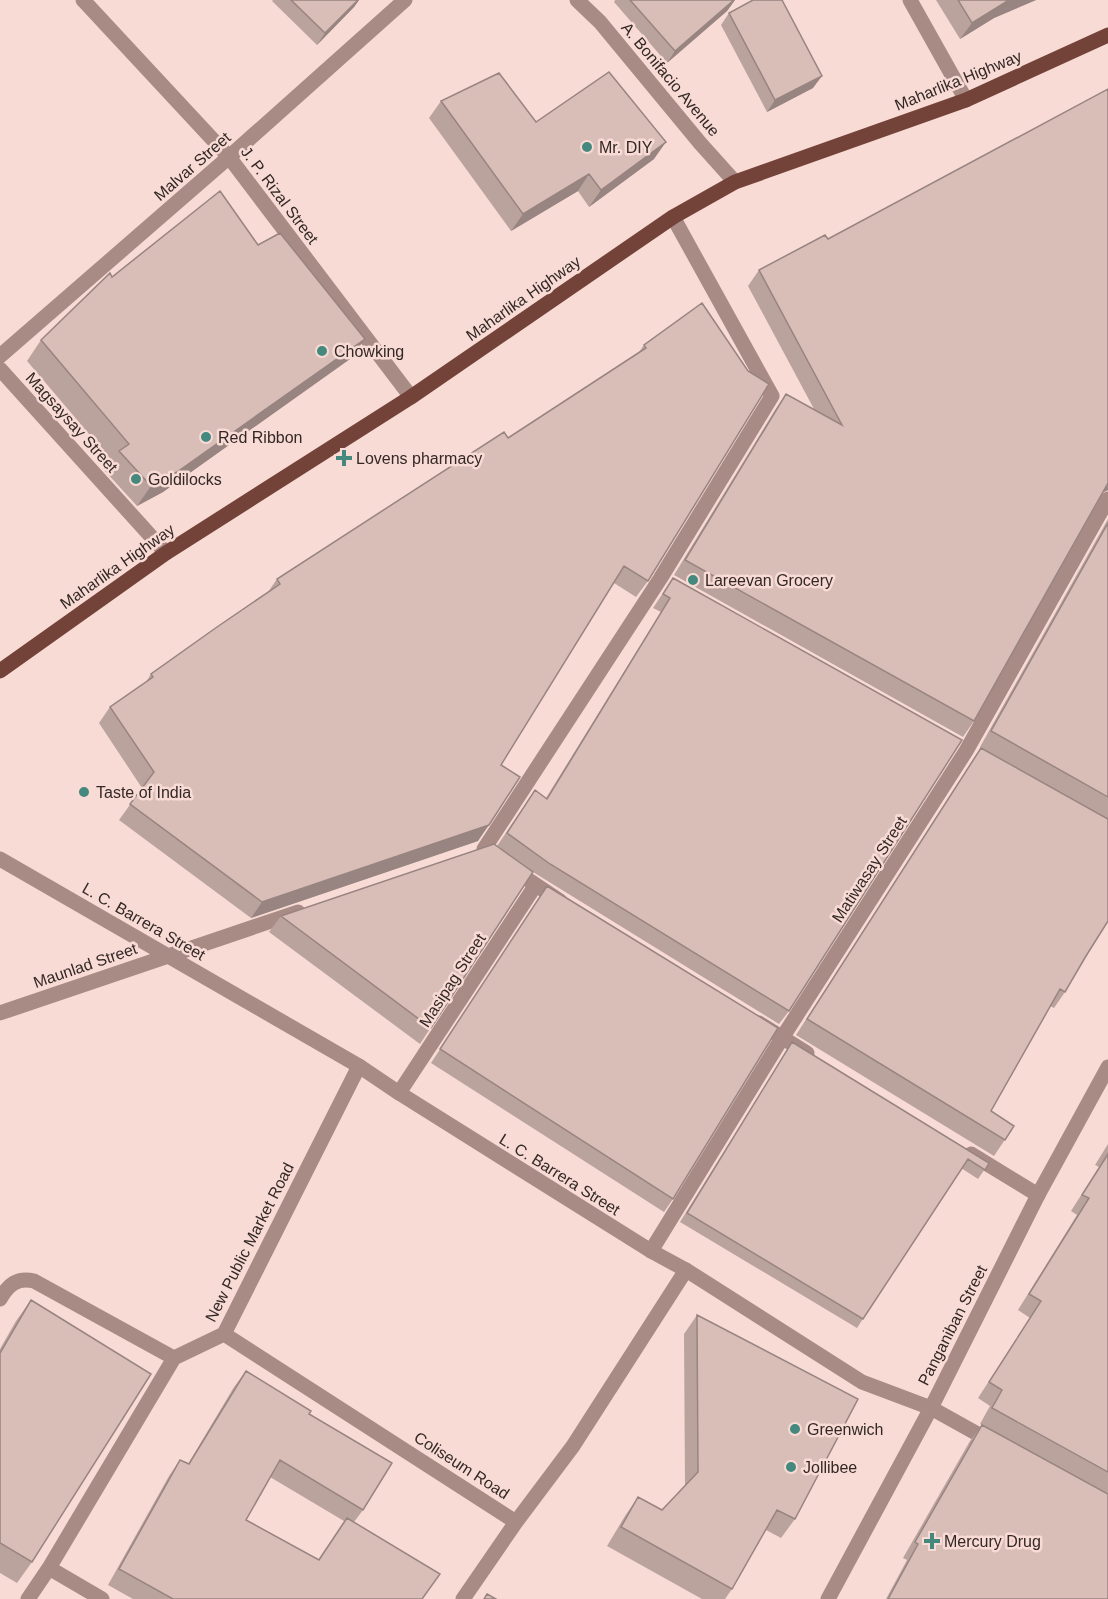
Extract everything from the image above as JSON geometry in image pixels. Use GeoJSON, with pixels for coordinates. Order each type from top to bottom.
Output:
{"type":"FeatureCollection","features":[{"type":"Feature","properties":{"kind":"main road","name":"Maharlika Highway"},"geometry":{"type":"LineString","coordinates":[[0,670],[166,553],[411,397],[673,217],[735,182],[966,100],[1108,35]]}},
{"type":"Feature","properties":{"kind":"street","name":"J. P. Rizal Street"},"geometry":{"type":"LineString","coordinates":[[84,0],[229,157],[411,397]]}},
{"type":"Feature","properties":{"kind":"street","name":"Malvar Street"},"geometry":{"type":"LineString","coordinates":[[0,356],[405,0]]}},
{"type":"Feature","properties":{"kind":"street","name":"A. Bonifacio Avenue"},"geometry":{"type":"LineString","coordinates":[[577,0],[600,22],[735,182]]}},
{"type":"Feature","properties":{"kind":"street"},"geometry":{"type":"LineString","coordinates":[[910,0],[966,100]]}},
{"type":"Feature","properties":{"kind":"street"},"geometry":{"type":"LineString","coordinates":[[576,910],[487,854],[665,582],[772,396],[673,217]]}},
{"type":"Feature","properties":{"kind":"street","name":"Magsaysay Street"},"geometry":{"type":"LineString","coordinates":[[0,369],[166,553]]}},
{"type":"Feature","properties":{"kind":"street","name":"Matiwasay Street"},"geometry":{"type":"LineString","coordinates":[[651,1251],[782,1038],[966,751],[1108,499]]}},
{"type":"Feature","properties":{"kind":"street","name":"L. C. Barrera Street"},"geometry":{"type":"LineString","coordinates":[[0,859],[359,1066],[862,1382],[931,1408],[1004,1449]]}},
{"type":"Feature","properties":{"kind":"street","name":"Masipag Street"},"geometry":{"type":"LineString","coordinates":[[399,1093],[535,886]]}},
{"type":"Feature","properties":{"kind":"street","name":"Maunlad Street"},"geometry":{"type":"LineString","coordinates":[[0,1012],[315,906]]}},
{"type":"Feature","properties":{"kind":"street"},"geometry":{"type":"LineString","coordinates":[[744,1014],[823,1063]]}},
{"type":"Feature","properties":{"kind":"street","name":"New Public Market Road"},"geometry":{"type":"LineString","coordinates":[[174,1358],[224,1334],[359,1066]]}},
{"type":"Feature","properties":{"kind":"street","name":"Panganiban Street"},"geometry":{"type":"LineString","coordinates":[[828,1599],[931,1408],[1038,1195],[1108,1067]]}},
{"type":"Feature","properties":{"kind":"street"},"geometry":{"type":"LineString","coordinates":[[956,1144],[1038,1195]]}},
{"type":"Feature","properties":{"kind":"street","name":"Coliseum Road"},"geometry":{"type":"LineString","coordinates":[[224,1334],[516,1522],[573,1446],[686,1270]]}},
{"type":"Feature","properties":{"kind":"street"},"geometry":{"type":"LineString","coordinates":[[0,1299],[7,1287],[18,1280],[34,1281],[174,1358],[49,1568],[28,1599]]}},
{"type":"Feature","properties":{"kind":"street"},"geometry":{"type":"LineString","coordinates":[[463,1599],[516,1522]]}},
{"type":"Feature","properties":{"kind":"street"},"geometry":{"type":"LineString","coordinates":[[49,1568],[102,1599]]}},
{"type":"Feature","properties":{"kind":"building"},"geometry":{"type":"Polygon","coordinates":[[[291,0],[358,0],[325,33],[291,0]]]}},
{"type":"Feature","properties":{"kind":"building"},"geometry":{"type":"Polygon","coordinates":[[[630,0],[734,0],[675,51],[630,0]]]}},
{"type":"Feature","properties":{"kind":"building"},"geometry":{"type":"Polygon","coordinates":[[[753,0],[782,0],[822,76],[775,100],[729,13],[753,0]]]}},
{"type":"Feature","properties":{"kind":"building"},"geometry":{"type":"Polygon","coordinates":[[[958,0],[1009,0],[972,23],[958,0]]]}},
{"type":"Feature","properties":{"kind":"building"},"geometry":{"type":"Polygon","coordinates":[[[609,72],[666,142],[601,190],[589,174],[523,214],[441,101],[499,73],[536,122],[609,72]]]}},
{"type":"Feature","properties":{"kind":"building"},"geometry":{"type":"Polygon","coordinates":[[[1108,89],[1108,483],[974,721],[685,560],[786,394],[842,425],[759,270],[825,235],[828,239],[1108,89]]]}},
{"type":"Feature","properties":{"kind":"building"},"geometry":{"type":"Polygon","coordinates":[[[220,191],[258,245],[280,233],[365,339],[177,472],[151,486],[119,451],[129,444],[41,340],[110,273],[112,277],[220,191]]]}},
{"type":"Feature","properties":{"kind":"building"},"geometry":{"type":"Polygon","coordinates":[[[702,303],[748,371],[769,384],[648,581],[624,566],[501,765],[520,777],[489,825],[262,902],[130,804],[154,772],[110,707],[153,677],[151,674],[280,584],[277,579],[504,432],[508,438],[646,348],[644,345],[702,303]]]}},
{"type":"Feature","properties":{"kind":"building"},"geometry":{"type":"Polygon","coordinates":[[[1108,523],[1108,797],[991,731],[1108,523]]]}},
{"type":"Feature","properties":{"kind":"building"},"geometry":{"type":"Polygon","coordinates":[[[673,578],[962,740],[789,1011],[550,864],[507,833],[535,790],[547,799],[670,598],[663,594],[673,578]]]}},
{"type":"Feature","properties":{"kind":"building"},"geometry":{"type":"Polygon","coordinates":[[[981,748],[1108,819],[1108,921],[1065,992],[1060,989],[991,1111],[1014,1126],[1005,1140],[807,1019],[981,748]]]}},
{"type":"Feature","properties":{"kind":"building"},"geometry":{"type":"Polygon","coordinates":[[[494,844],[533,872],[431,1028],[281,916],[494,844]]]}},
{"type":"Feature","properties":{"kind":"building"},"geometry":{"type":"Polygon","coordinates":[[[547,886],[778,1028],[673,1199],[440,1049],[547,886]]]}},
{"type":"Feature","properties":{"kind":"building"},"geometry":{"type":"Polygon","coordinates":[[[792,1042],[989,1163],[985,1170],[968,1159],[863,1319],[687,1213],[792,1042]]]}},
{"type":"Feature","properties":{"kind":"building"},"geometry":{"type":"Polygon","coordinates":[[[1108,1154],[1108,1472],[992,1408],[1002,1390],[989,1382],[1041,1301],[1029,1294],[1089,1198],[1082,1195],[1108,1154]]]}},
{"type":"Feature","properties":{"kind":"building"},"geometry":{"type":"Polygon","coordinates":[[[31,1300],[151,1374],[32,1562],[0,1543],[0,1353],[31,1300]]]}},
{"type":"Feature","properties":{"kind":"building"},"geometry":{"type":"Polygon","coordinates":[[[697,1315],[858,1399],[795,1519],[777,1510],[732,1589],[621,1527],[638,1497],[662,1510],[698,1472],[697,1315]]]}},
{"type":"Feature","properties":{"kind":"building"},"geometry":{"type":"Polygon","coordinates":[[[246,1371],[311,1411],[309,1414],[392,1463],[363,1510],[280,1460],[246,1520],[319,1560],[347,1518],[440,1574],[422,1599],[173,1599],[119,1569],[180,1460],[189,1464],[246,1371]]]}},
{"type":"Feature","properties":{"kind":"building"},"geometry":{"type":"Polygon","coordinates":[[[982,1425],[1108,1494],[1108,1599],[888,1599],[918,1544],[915,1542],[982,1425]]]}},
{"type":"Feature","properties":{"kind":"building"},"geometry":{"type":"Polygon","coordinates":[[[487,1594],[496,1599],[484,1599],[487,1594]]]}},
{"type":"Feature","properties":{"kind":"place","name":"Mr. DIY"},"geometry":{"type":"Point","coordinates":[587,147]}},
{"type":"Feature","properties":{"kind":"place","name":"Chowking"},"geometry":{"type":"Point","coordinates":[322,351]}},
{"type":"Feature","properties":{"kind":"place","name":"Red Ribbon"},"geometry":{"type":"Point","coordinates":[206,437]}},
{"type":"Feature","properties":{"kind":"place","name":"Lovens pharmacy"},"geometry":{"type":"Point","coordinates":[344,458]}},
{"type":"Feature","properties":{"kind":"place","name":"Goldilocks"},"geometry":{"type":"Point","coordinates":[136,479]}},
{"type":"Feature","properties":{"kind":"place","name":"Lareevan Grocery"},"geometry":{"type":"Point","coordinates":[693,580]}},
{"type":"Feature","properties":{"kind":"place","name":"Taste of India"},"geometry":{"type":"Point","coordinates":[84,792]}},
{"type":"Feature","properties":{"kind":"place","name":"Greenwich"},"geometry":{"type":"Point","coordinates":[795,1429]}},
{"type":"Feature","properties":{"kind":"place","name":"Jollibee"},"geometry":{"type":"Point","coordinates":[791,1467]}},
{"type":"Feature","properties":{"kind":"place","name":"Mercury Drug"},"geometry":{"type":"Point","coordinates":[932,1541]}}]}
